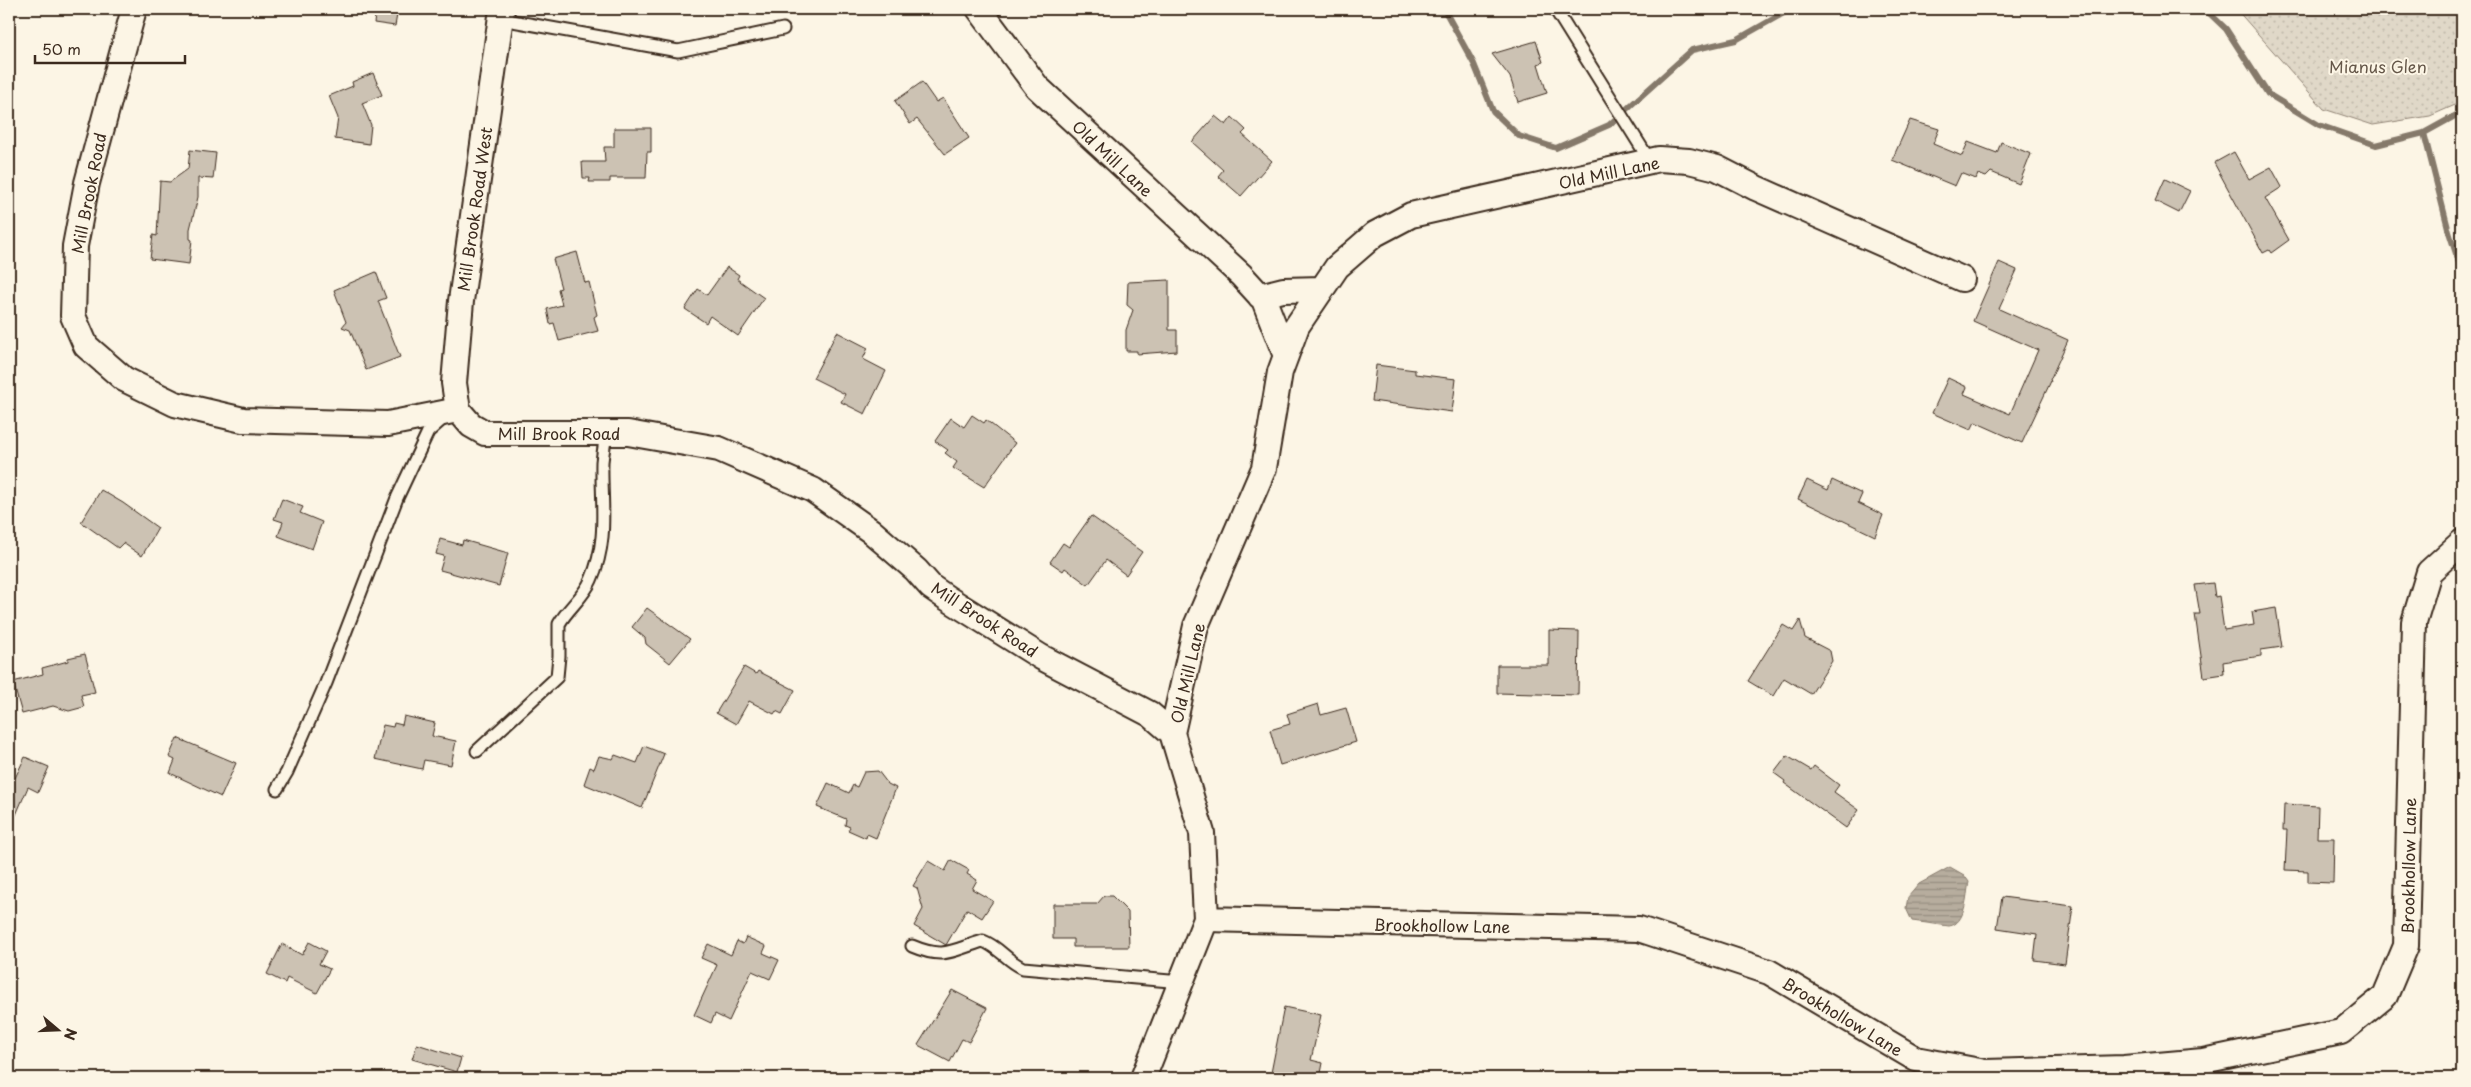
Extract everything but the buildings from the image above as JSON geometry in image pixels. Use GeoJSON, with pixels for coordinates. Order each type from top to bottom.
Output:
{"type":"FeatureCollection","features":[{"type":"Feature","properties":{"kind":"street","name":"Mill Brook Road"},"geometry":{"type":"LineString","coordinates":[[134,9],[87,182],[75,246],[73,316],[86,346],[124,379],[175,404],[243,420],[388,424],[458,410],[470,425],[485,432],[628,432],[719,449],[813,490],[871,531],[916,570],[931,587],[947,598],[1041,657],[1150,714],[1172,733]]}},
{"type":"Feature","properties":{"kind":"street","name":"Old Mill Lane"},"geometry":{"type":"LineString","coordinates":[[978,9],[1037,87],[1241,274],[1264,300],[1286,356]]}},
{"type":"Feature","properties":{"kind":"street","name":"Mill Brook Road West"},"geometry":{"type":"LineString","coordinates":[[458,410],[454,383],[461,301],[501,14]]}},
{"type":"Feature","properties":{"kind":"street","name":"Old Mill Lane"},"geometry":{"type":"LineString","coordinates":[[1143,1078],[1206,920],[1202,832],[1172,733],[1196,626],[1264,468],[1280,372],[1297,326],[1336,267],[1374,234],[1411,215],[1660,159],[1689,161],[1717,168],[1764,191],[1962,279]]}},
{"type":"Feature","properties":{"kind":"street"},"geometry":{"type":"LineString","coordinates":[[1260,296],[1283,290],[1322,289]]}},
{"type":"Feature","properties":{"kind":"street","name":"Brookhollow Lane"},"geometry":{"type":"LineString","coordinates":[[1206,920],[1639,929],[1769,972],[1916,1059],[1985,1072],[2124,1068],[2202,1062],[2341,1032],[2385,996],[2406,946],[2414,622],[2429,572],[2462,542]]}},
{"type":"Feature","properties":{"kind":"lane"},"geometry":{"type":"LineString","coordinates":[[1555,9],[1650,161]]}},
{"type":"Feature","properties":{"kind":"lane"},"geometry":{"type":"LineString","coordinates":[[501,14],[678,51],[783,29]]}},
{"type":"Feature","properties":{"kind":"lane"},"geometry":{"type":"LineString","coordinates":[[277,789],[287,772],[326,683],[397,498],[428,432],[440,420],[458,410]]}},
{"type":"Feature","properties":{"kind":"lane"},"geometry":{"type":"LineString","coordinates":[[476,750],[557,677],[559,624],[581,598],[591,579],[605,523],[602,461],[606,432]]}},
{"type":"Feature","properties":{"kind":"lane"},"geometry":{"type":"LineString","coordinates":[[912,946],[928,953],[955,952],[983,941],[996,946],[1002,955],[1023,968],[1181,982]]}},
{"type":"Feature","properties":{"kind":"green space","name":"Mianus Glen"},"geometry":{"type":"Polygon","coordinates":[[[2236,9],[2462,9],[2462,102],[2430,116],[2373,125],[2324,109],[2236,9]]]}},
{"type":"Feature","properties":{"kind":"shaded area"},"geometry":{"type":"Polygon","coordinates":[[[1950,867],[1964,875],[1969,882],[1964,909],[1959,920],[1949,926],[1912,921],[1906,908],[1908,897],[1919,884],[1950,867]]]}},
{"type":"Feature","properties":{"kind":"waterway"},"geometry":{"type":"LineString","coordinates":[[1444,9],[1474,64],[1493,111],[1519,136],[1556,148],[1609,125],[1692,50],[1736,40],[1791,9]]}},
{"type":"Feature","properties":{"kind":"waterway"},"geometry":{"type":"LineString","coordinates":[[2205,9],[2226,29],[2268,94],[2319,125],[2376,145],[2424,133],[2462,112]]}},
{"type":"Feature","properties":{"kind":"waterway"},"geometry":{"type":"LineString","coordinates":[[2424,133],[2449,232],[2462,272]]}}]}
